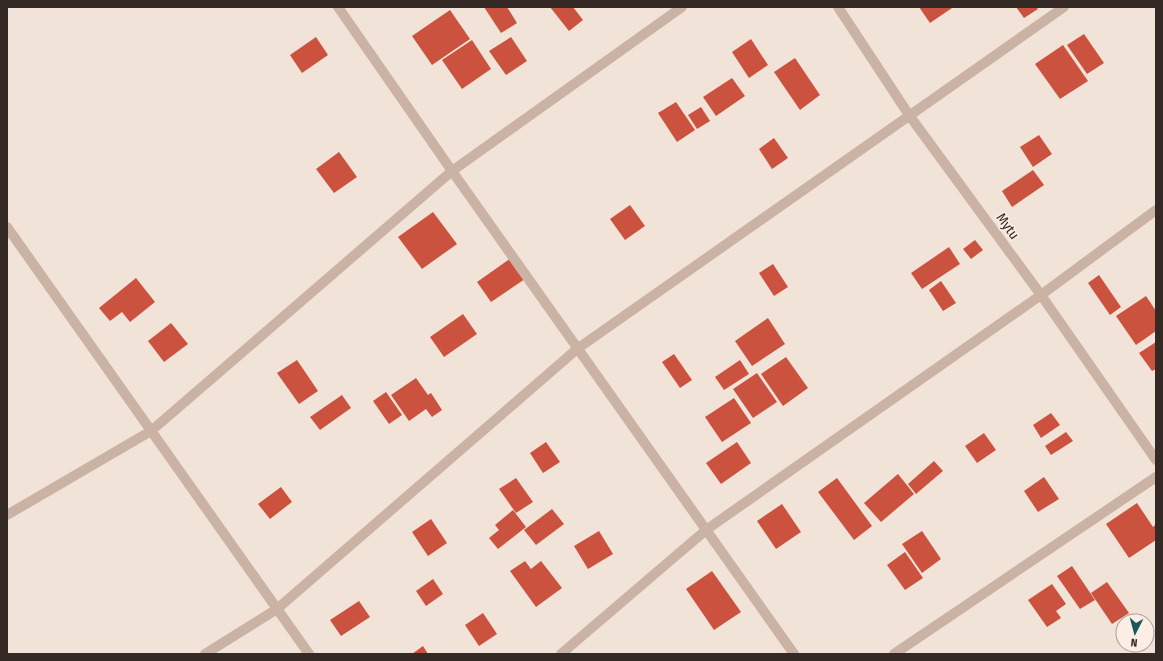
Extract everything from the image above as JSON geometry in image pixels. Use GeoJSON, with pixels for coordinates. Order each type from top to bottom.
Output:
{"type":"FeatureCollection","features":[{"type":"Feature","properties":{"kind":"street"},"geometry":{"type":"LineString","coordinates":[[338,7],[452,171],[794,654]]}},
{"type":"Feature","properties":{"kind":"street"},"geometry":{"type":"LineString","coordinates":[[7,515],[150,432],[452,171],[682,7]]}},
{"type":"Feature","properties":{"kind":"street","name":"Mytu"},"geometry":{"type":"LineString","coordinates":[[838,7],[909,115],[1041,295],[1156,460]]}},
{"type":"Feature","properties":{"kind":"street"},"geometry":{"type":"LineString","coordinates":[[205,654],[277,609],[577,348],[1064,7]]}},
{"type":"Feature","properties":{"kind":"street"},"geometry":{"type":"LineString","coordinates":[[561,654],[706,530],[1041,295],[1156,210]]}},
{"type":"Feature","properties":{"kind":"street"},"geometry":{"type":"LineString","coordinates":[[7,227],[150,432],[309,654]]}},
{"type":"Feature","properties":{"kind":"street"},"geometry":{"type":"LineString","coordinates":[[894,654],[1156,477]]}},
{"type":"Feature","properties":{"kind":"building"},"geometry":{"type":"Polygon","coordinates":[[[484,7],[507,7],[517,23],[501,33],[484,7]]]}},
{"type":"Feature","properties":{"kind":"building"},"geometry":{"type":"Polygon","coordinates":[[[550,7],[573,7],[583,20],[569,31],[550,7]]]}},
{"type":"Feature","properties":{"kind":"building"},"geometry":{"type":"Polygon","coordinates":[[[919,7],[952,7],[952,8],[930,23],[919,7]]]}},
{"type":"Feature","properties":{"kind":"building"},"geometry":{"type":"Polygon","coordinates":[[[1016,7],[1036,7],[1038,9],[1024,18],[1016,7]]]}},
{"type":"Feature","properties":{"kind":"building"},"geometry":{"type":"Polygon","coordinates":[[[450,10],[470,39],[432,65],[412,36],[450,10]]]}},
{"type":"Feature","properties":{"kind":"building"},"geometry":{"type":"Polygon","coordinates":[[[1084,34],[1104,63],[1087,74],[1067,45],[1084,34]]]}},
{"type":"Feature","properties":{"kind":"building"},"geometry":{"type":"Polygon","coordinates":[[[316,37],[328,55],[302,73],[290,55],[316,37]]]}},
{"type":"Feature","properties":{"kind":"building"},"geometry":{"type":"Polygon","coordinates":[[[511,37],[527,61],[506,75],[489,51],[511,37]]]}},
{"type":"Feature","properties":{"kind":"building"},"geometry":{"type":"Polygon","coordinates":[[[751,39],[768,65],[749,78],[732,52],[751,39]]]}},
{"type":"Feature","properties":{"kind":"building"},"geometry":{"type":"Polygon","coordinates":[[[472,40],[491,69],[462,89],[442,60],[472,40]]]}},
{"type":"Feature","properties":{"kind":"building"},"geometry":{"type":"Polygon","coordinates":[[[1063,45],[1088,81],[1060,99],[1035,64],[1063,45]]]}},
{"type":"Feature","properties":{"kind":"building"},"geometry":{"type":"Polygon","coordinates":[[[795,58],[820,95],[800,110],[774,72],[795,58]]]}},
{"type":"Feature","properties":{"kind":"building"},"geometry":{"type":"Polygon","coordinates":[[[732,78],[745,96],[716,116],[703,97],[732,78]]]}},
{"type":"Feature","properties":{"kind":"building"},"geometry":{"type":"Polygon","coordinates":[[[676,102],[695,130],[677,142],[658,113],[676,102]]]}},
{"type":"Feature","properties":{"kind":"building"},"geometry":{"type":"Polygon","coordinates":[[[701,107],[710,121],[697,129],[688,115],[701,107]]]}},
{"type":"Feature","properties":{"kind":"building"},"geometry":{"type":"Polygon","coordinates":[[[1039,135],[1052,154],[1033,167],[1020,147],[1039,135]]]}},
{"type":"Feature","properties":{"kind":"building"},"geometry":{"type":"Polygon","coordinates":[[[774,138],[788,158],[772,169],[759,149],[774,138]]]}},
{"type":"Feature","properties":{"kind":"building"},"geometry":{"type":"Polygon","coordinates":[[[339,152],[357,177],[334,193],[316,169],[339,152]]]}},
{"type":"Feature","properties":{"kind":"building"},"geometry":{"type":"Polygon","coordinates":[[[1033,170],[1044,185],[1012,207],[1002,191],[1033,170]]]}},
{"type":"Feature","properties":{"kind":"building"},"geometry":{"type":"Polygon","coordinates":[[[630,205],[645,226],[625,240],[610,219],[630,205]]]}},
{"type":"Feature","properties":{"kind":"building"},"geometry":{"type":"Polygon","coordinates":[[[433,212],[457,244],[422,269],[398,237],[433,212]]]}},
{"type":"Feature","properties":{"kind":"building"},"geometry":{"type":"Polygon","coordinates":[[[975,240],[983,250],[971,259],[963,249],[975,240]]]}},
{"type":"Feature","properties":{"kind":"building"},"geometry":{"type":"Polygon","coordinates":[[[949,247],[960,264],[922,289],[911,273],[949,247]]]}},
{"type":"Feature","properties":{"kind":"building"},"geometry":{"type":"Polygon","coordinates":[[[511,258],[525,279],[491,302],[477,282],[511,258]]]}},
{"type":"Feature","properties":{"kind":"building"},"geometry":{"type":"Polygon","coordinates":[[[773,264],[788,287],[774,296],[759,273],[773,264]]]}},
{"type":"Feature","properties":{"kind":"building"},"geometry":{"type":"Polygon","coordinates":[[[1099,275],[1121,307],[1110,315],[1088,283],[1099,275]]]}},
{"type":"Feature","properties":{"kind":"building"},"geometry":{"type":"Polygon","coordinates":[[[136,278],[155,302],[130,322],[122,312],[110,321],[99,308],[136,278]]]}},
{"type":"Feature","properties":{"kind":"building"},"geometry":{"type":"Polygon","coordinates":[[[941,281],[956,303],[943,311],[929,290],[941,281]]]}},
{"type":"Feature","properties":{"kind":"building"},"geometry":{"type":"Polygon","coordinates":[[[1146,296],[1156,311],[1156,331],[1136,345],[1116,316],[1146,296]]]}},
{"type":"Feature","properties":{"kind":"building"},"geometry":{"type":"Polygon","coordinates":[[[463,314],[477,334],[444,357],[430,337],[463,314]]]}},
{"type":"Feature","properties":{"kind":"building"},"geometry":{"type":"Polygon","coordinates":[[[768,318],[785,344],[752,366],[735,341],[768,318]]]}},
{"type":"Feature","properties":{"kind":"building"},"geometry":{"type":"Polygon","coordinates":[[[171,323],[188,344],[164,362],[148,341],[171,323]]]}},
{"type":"Feature","properties":{"kind":"building"},"geometry":{"type":"Polygon","coordinates":[[[1156,342],[1156,369],[1152,371],[1139,353],[1156,342]]]}},
{"type":"Feature","properties":{"kind":"building"},"geometry":{"type":"Polygon","coordinates":[[[674,354],[692,380],[680,388],[662,362],[674,354]]]}},
{"type":"Feature","properties":{"kind":"building"},"geometry":{"type":"Polygon","coordinates":[[[786,357],[808,388],[783,406],[761,374],[786,357]]]}},
{"type":"Feature","properties":{"kind":"building"},"geometry":{"type":"Polygon","coordinates":[[[297,360],[318,391],[299,404],[277,373],[297,360]]]}},
{"type":"Feature","properties":{"kind":"building"},"geometry":{"type":"Polygon","coordinates":[[[740,360],[749,374],[724,390],[715,377],[740,360]]]}},
{"type":"Feature","properties":{"kind":"building"},"geometry":{"type":"Polygon","coordinates":[[[757,373],[777,402],[753,418],[733,389],[757,373]]]}},
{"type":"Feature","properties":{"kind":"building"},"geometry":{"type":"Polygon","coordinates":[[[416,378],[428,395],[431,393],[442,410],[432,417],[426,409],[409,421],[391,395],[416,378]]]}},
{"type":"Feature","properties":{"kind":"building"},"geometry":{"type":"Polygon","coordinates":[[[386,392],[402,415],[389,424],[373,401],[386,392]]]}},
{"type":"Feature","properties":{"kind":"building"},"geometry":{"type":"Polygon","coordinates":[[[342,395],[351,408],[320,430],[310,417],[342,395]]]}},
{"type":"Feature","properties":{"kind":"building"},"geometry":{"type":"Polygon","coordinates":[[[734,398],[751,423],[722,442],[705,417],[734,398]]]}},
{"type":"Feature","properties":{"kind":"building"},"geometry":{"type":"Polygon","coordinates":[[[1051,413],[1060,425],[1041,438],[1033,425],[1051,413]]]}},
{"type":"Feature","properties":{"kind":"building"},"geometry":{"type":"Polygon","coordinates":[[[1066,432],[1073,441],[1051,455],[1045,446],[1066,432]]]}},
{"type":"Feature","properties":{"kind":"building"},"geometry":{"type":"Polygon","coordinates":[[[984,433],[996,450],[977,463],[965,446],[984,433]]]}},
{"type":"Feature","properties":{"kind":"building"},"geometry":{"type":"Polygon","coordinates":[[[546,442],[560,462],[543,473],[530,453],[546,442]]]}},
{"type":"Feature","properties":{"kind":"building"},"geometry":{"type":"Polygon","coordinates":[[[737,442],[751,463],[721,484],[706,463],[737,442]]]}},
{"type":"Feature","properties":{"kind":"building"},"geometry":{"type":"Polygon","coordinates":[[[934,461],[943,471],[916,494],[908,484],[934,461]]]}},
{"type":"Feature","properties":{"kind":"building"},"geometry":{"type":"Polygon","coordinates":[[[898,474],[914,494],[881,522],[864,503],[898,474]]]}},
{"type":"Feature","properties":{"kind":"building"},"geometry":{"type":"Polygon","coordinates":[[[1044,477],[1059,499],[1038,512],[1024,491],[1044,477]]]}},
{"type":"Feature","properties":{"kind":"building"},"geometry":{"type":"Polygon","coordinates":[[[516,478],[533,502],[516,513],[499,489],[516,478]]]}},
{"type":"Feature","properties":{"kind":"building"},"geometry":{"type":"Polygon","coordinates":[[[837,478],[872,526],[854,540],[818,492],[837,478]]]}},
{"type":"Feature","properties":{"kind":"building"},"geometry":{"type":"Polygon","coordinates":[[[281,487],[292,502],[270,519],[258,504],[281,487]]]}},
{"type":"Feature","properties":{"kind":"building"},"geometry":{"type":"Polygon","coordinates":[[[1137,503],[1153,527],[1156,524],[1156,540],[1129,558],[1106,524],[1137,503]]]}},
{"type":"Feature","properties":{"kind":"building"},"geometry":{"type":"Polygon","coordinates":[[[782,504],[801,532],[776,549],[757,521],[782,504]]]}},
{"type":"Feature","properties":{"kind":"building"},"geometry":{"type":"Polygon","coordinates":[[[552,509],[564,524],[536,545],[524,530],[552,509]]]}},
{"type":"Feature","properties":{"kind":"building"},"geometry":{"type":"Polygon","coordinates":[[[513,510],[526,527],[498,549],[489,538],[499,530],[495,525],[513,510]]]}},
{"type":"Feature","properties":{"kind":"building"},"geometry":{"type":"Polygon","coordinates":[[[431,519],[447,543],[428,556],[412,532],[431,519]]]}},
{"type":"Feature","properties":{"kind":"building"},"geometry":{"type":"Polygon","coordinates":[[[599,531],[613,554],[588,569],[574,546],[599,531]]]}},
{"type":"Feature","properties":{"kind":"building"},"geometry":{"type":"Polygon","coordinates":[[[922,531],[941,559],[922,573],[902,544],[922,531]]]}},
{"type":"Feature","properties":{"kind":"building"},"geometry":{"type":"Polygon","coordinates":[[[905,552],[923,578],[905,590],[887,565],[905,552]]]}},
{"type":"Feature","properties":{"kind":"building"},"geometry":{"type":"Polygon","coordinates":[[[525,561],[531,569],[541,561],[562,588],[536,607],[510,571],[525,561]]]}},
{"type":"Feature","properties":{"kind":"building"},"geometry":{"type":"Polygon","coordinates":[[[1072,566],[1095,600],[1080,609],[1057,576],[1072,566]]]}},
{"type":"Feature","properties":{"kind":"building"},"geometry":{"type":"Polygon","coordinates":[[[712,571],[741,612],[714,630],[686,589],[712,571]]]}},
{"type":"Feature","properties":{"kind":"building"},"geometry":{"type":"Polygon","coordinates":[[[433,579],[443,594],[426,606],[416,591],[433,579]]]}},
{"type":"Feature","properties":{"kind":"building"},"geometry":{"type":"Polygon","coordinates":[[[1107,582],[1129,613],[1115,613],[1115,622],[1112,624],[1091,593],[1107,582]]]}},
{"type":"Feature","properties":{"kind":"building"},"geometry":{"type":"Polygon","coordinates":[[[1052,584],[1066,604],[1056,611],[1061,618],[1047,627],[1028,600],[1052,584]]]}},
{"type":"Feature","properties":{"kind":"building"},"geometry":{"type":"Polygon","coordinates":[[[359,601],[370,617],[341,636],[330,620],[359,601]]]}},
{"type":"Feature","properties":{"kind":"building"},"geometry":{"type":"Polygon","coordinates":[[[483,613],[497,634],[479,646],[465,625],[483,613]]]}},
{"type":"Feature","properties":{"kind":"building"},"geometry":{"type":"Polygon","coordinates":[[[423,646],[428,654],[412,654],[423,646]]]}}]}
